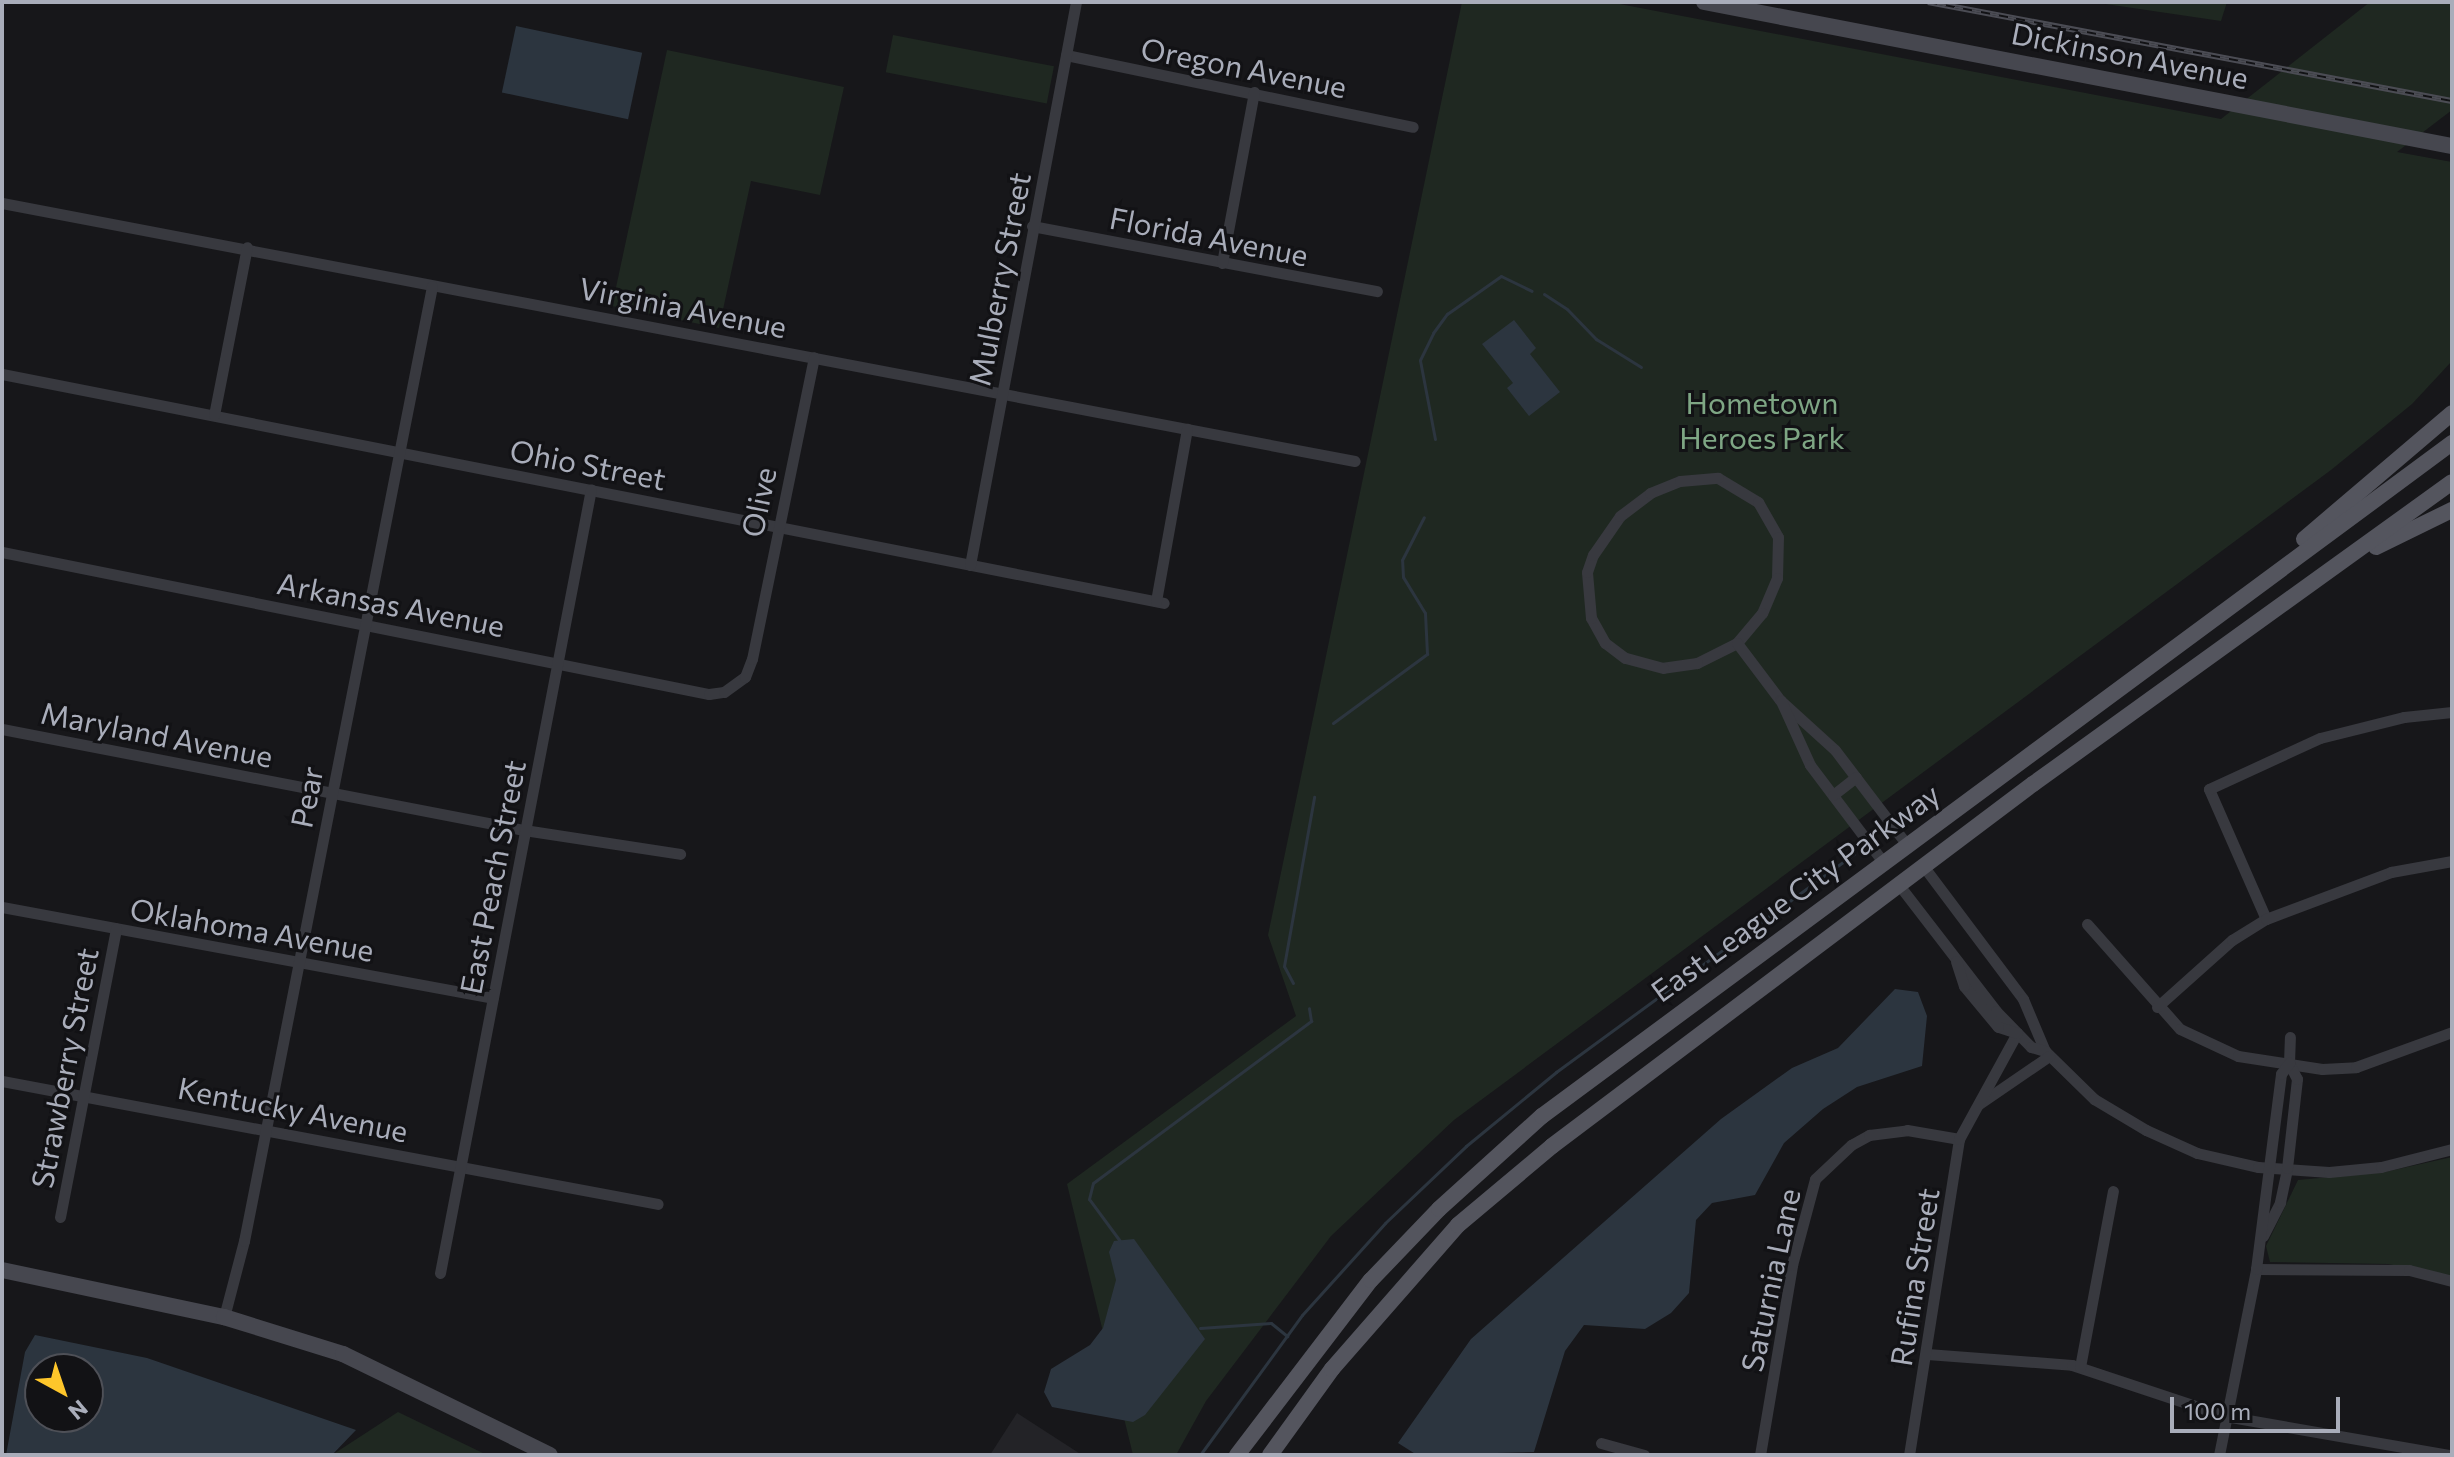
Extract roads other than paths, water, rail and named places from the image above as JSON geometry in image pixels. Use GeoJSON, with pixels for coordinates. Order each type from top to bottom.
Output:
{"type":"FeatureCollection","features":[{"type":"Feature","properties":{"kind":"main road"},"geometry":{"type":"LineString","coordinates":[[2153,664],[2212,607],[2350,504],[2452,413]]}},
{"type":"Feature","properties":{"kind":"main road","name":"East League City Parkway"},"geometry":{"type":"LineString","coordinates":[[1237,1455],[1371,1280],[1507,1145],[1624,1052],[2452,443]]}},
{"type":"Feature","properties":{"kind":"main road","name":"East League City Parkway"},"geometry":{"type":"LineString","coordinates":[[1270,1455],[1332,1369],[1458,1225],[1564,1137],[1899,885],[2452,482]]}},
{"type":"Feature","properties":{"kind":"main road"},"geometry":{"type":"LineString","coordinates":[[2338,565],[2452,510]]}},
{"type":"Feature","properties":{"kind":"main road"},"geometry":{"type":"LineString","coordinates":[[1907,845],[1924,867]]}},
{"type":"Feature","properties":{"kind":"main road"},"geometry":{"type":"LineString","coordinates":[[1883,862],[1899,885]]}},
{"type":"Feature","properties":{"kind":"street","name":"Mulberry Street"},"geometry":{"type":"LineString","coordinates":[[970,565],[1076,2]]}},
{"type":"Feature","properties":{"kind":"street","name":"Dickinson Avenue"},"geometry":{"type":"LineString","coordinates":[[1704,2],[2452,146]]}},
{"type":"Feature","properties":{"kind":"street","name":"Oregon Avenue"},"geometry":{"type":"LineString","coordinates":[[1066,55],[1413,127]]}},
{"type":"Feature","properties":{"kind":"street"},"geometry":{"type":"LineString","coordinates":[[1222,263],[1254,92]]}},
{"type":"Feature","properties":{"kind":"street","name":"Virginia Avenue"},"geometry":{"type":"LineString","coordinates":[[2,203],[247,247],[432,286],[1355,461]]}},
{"type":"Feature","properties":{"kind":"street","name":"Florida Avenue"},"geometry":{"type":"LineString","coordinates":[[1032,226],[1377,291]]}},
{"type":"Feature","properties":{"kind":"street"},"geometry":{"type":"LineString","coordinates":[[214,415],[247,247]]}},
{"type":"Feature","properties":{"kind":"street","name":"Pear"},"geometry":{"type":"LineString","coordinates":[[224,1317],[266,1128],[432,286]]}},
{"type":"Feature","properties":{"kind":"street","name":"Olive"},"geometry":{"type":"LineString","coordinates":[[752,659],[814,357]]}},
{"type":"Feature","properties":{"kind":"street","name":"Ohio Street"},"geometry":{"type":"LineString","coordinates":[[2,374],[1160,602],[1187,429]]}},
{"type":"Feature","properties":{"kind":"street"},"geometry":{"type":"LineString","coordinates":[[1718,478],[1749,493],[1766,511],[1778,537],[1777,578],[1762,613],[1737,643],[1697,663],[1663,668],[1625,658],[1600,635],[1589,610],[1587,572],[1612,526],[1650,493],[1680,481],[1718,478]]}},
{"type":"Feature","properties":{"kind":"street","name":"East Peach Street"},"geometry":{"type":"LineString","coordinates":[[440,1273],[591,489]]}},
{"type":"Feature","properties":{"kind":"street","name":"Arkansas Avenue"},"geometry":{"type":"LineString","coordinates":[[2,552],[717,694],[739,684],[752,659]]}},
{"type":"Feature","properties":{"kind":"street"},"geometry":{"type":"LineString","coordinates":[[1737,643],[1780,700],[1822,735],[1907,845]]}},
{"type":"Feature","properties":{"kind":"street"},"geometry":{"type":"LineString","coordinates":[[1780,700],[1801,750],[1883,862]]}},
{"type":"Feature","properties":{"kind":"street"},"geometry":{"type":"LineString","coordinates":[[2266,919],[2209,789],[2320,738],[2404,717],[2452,712]]}},
{"type":"Feature","properties":{"kind":"street","name":"Maryland Avenue"},"geometry":{"type":"LineString","coordinates":[[2,729],[524,830],[680,854]]}},
{"type":"Feature","properties":{"kind":"street"},"geometry":{"type":"LineString","coordinates":[[1833,795],[1856,777]]}},
{"type":"Feature","properties":{"kind":"street"},"geometry":{"type":"LineString","coordinates":[[2157,1007],[2232,940],[2266,919],[2391,872],[2452,861]]}},
{"type":"Feature","properties":{"kind":"street"},"geometry":{"type":"LineString","coordinates":[[1924,867],[2023,999],[2047,1053]]}},
{"type":"Feature","properties":{"kind":"street"},"geometry":{"type":"LineString","coordinates":[[1899,885],[1956,961],[2017,1033],[2047,1053],[2094,1099],[2146,1130],[2197,1153],[2270,1167],[2329,1172],[2381,1167],[2452,1149]]}},
{"type":"Feature","properties":{"kind":"street","name":"Oklahoma Avenue"},"geometry":{"type":"LineString","coordinates":[[2,907],[493,998]]}},
{"type":"Feature","properties":{"kind":"street"},"geometry":{"type":"LineString","coordinates":[[2087,924],[2157,1007],[2180,1029],[2215,1048],[2322,1069],[2356,1067],[2452,1032]]}},
{"type":"Feature","properties":{"kind":"street","name":"Strawberry Street"},"geometry":{"type":"LineString","coordinates":[[60,1217],[116,928]]}},
{"type":"Feature","properties":{"kind":"street","name":"Rufina Street"},"geometry":{"type":"LineString","coordinates":[[1909,1455],[1959,1139],[1972,1109],[2017,1033]]}},
{"type":"Feature","properties":{"kind":"street"},"geometry":{"type":"LineString","coordinates":[[2260,1239],[2280,1202],[2287,1168],[2297,1079],[2289,1063],[2290,1037]]}},
{"type":"Feature","properties":{"kind":"street"},"geometry":{"type":"LineString","coordinates":[[1972,1109],[2047,1053]]}},
{"type":"Feature","properties":{"kind":"street"},"geometry":{"type":"LineString","coordinates":[[2219,1455],[2256,1269],[2281,1074],[2289,1063]]}},
{"type":"Feature","properties":{"kind":"street","name":"Kentucky Avenue"},"geometry":{"type":"LineString","coordinates":[[2,1081],[266,1128],[658,1204]]}},
{"type":"Feature","properties":{"kind":"street","name":"Saturnia Lane"},"geometry":{"type":"LineString","coordinates":[[1760,1455],[1792,1265],[1815,1179],[1851,1145],[1869,1135],[1907,1130],[1959,1139]]}},
{"type":"Feature","properties":{"kind":"street"},"geometry":{"type":"LineString","coordinates":[[2080,1367],[2113,1191]]}},
{"type":"Feature","properties":{"kind":"street"},"geometry":{"type":"LineString","coordinates":[[2256,1269],[2409,1270],[2452,1281]]}},
{"type":"Feature","properties":{"kind":"street"},"geometry":{"type":"LineString","coordinates":[[2,1270],[224,1317],[343,1354],[550,1455]]}},
{"type":"Feature","properties":{"kind":"street"},"geometry":{"type":"LineString","coordinates":[[1927,1354],[2080,1367],[2225,1416],[2449,1455]]}},
{"type":"Feature","properties":{"kind":"street"},"geometry":{"type":"LineString","coordinates":[[1601,1443],[1644,1455]]}},
{"type":"Feature","properties":{"kind":"waterway"},"geometry":{"type":"LineString","coordinates":[[1435,439],[1420,360],[1433,333],[1447,314],[1501,276],[1532,291]]}},
{"type":"Feature","properties":{"kind":"waterway"},"geometry":{"type":"LineString","coordinates":[[1544,294],[1567,309],[1596,339],[1641,367]]}},
{"type":"Feature","properties":{"kind":"waterway"},"geometry":{"type":"LineString","coordinates":[[1333,723],[1427,654],[1425,613],[1403,577],[1402,560],[1424,517]]}},
{"type":"Feature","properties":{"kind":"waterway"},"geometry":{"type":"LineString","coordinates":[[1293,983],[1284,966],[1314,797]]}},
{"type":"Feature","properties":{"kind":"waterway"},"geometry":{"type":"LineString","coordinates":[[1200,1455],[1302,1315],[1385,1223],[1466,1146],[1556,1072],[1854,854]]}},
{"type":"Feature","properties":{"kind":"waterway"},"geometry":{"type":"LineString","coordinates":[[1120,1241],[1089,1199],[1093,1183],[1311,1021],[1309,1008]]}},
{"type":"Feature","properties":{"kind":"waterway"},"geometry":{"type":"LineString","coordinates":[[1200,1328],[1271,1323],[1287,1336]]}},
{"type":"Feature","properties":{"kind":"railway"},"geometry":{"type":"LineString","coordinates":[[1928,2],[2452,101]]}},
{"type":"Feature","properties":{"kind":"park label","name":"Hometown Heroes Park"},"geometry":{"type":"Point","coordinates":[1762,419]}}]}
